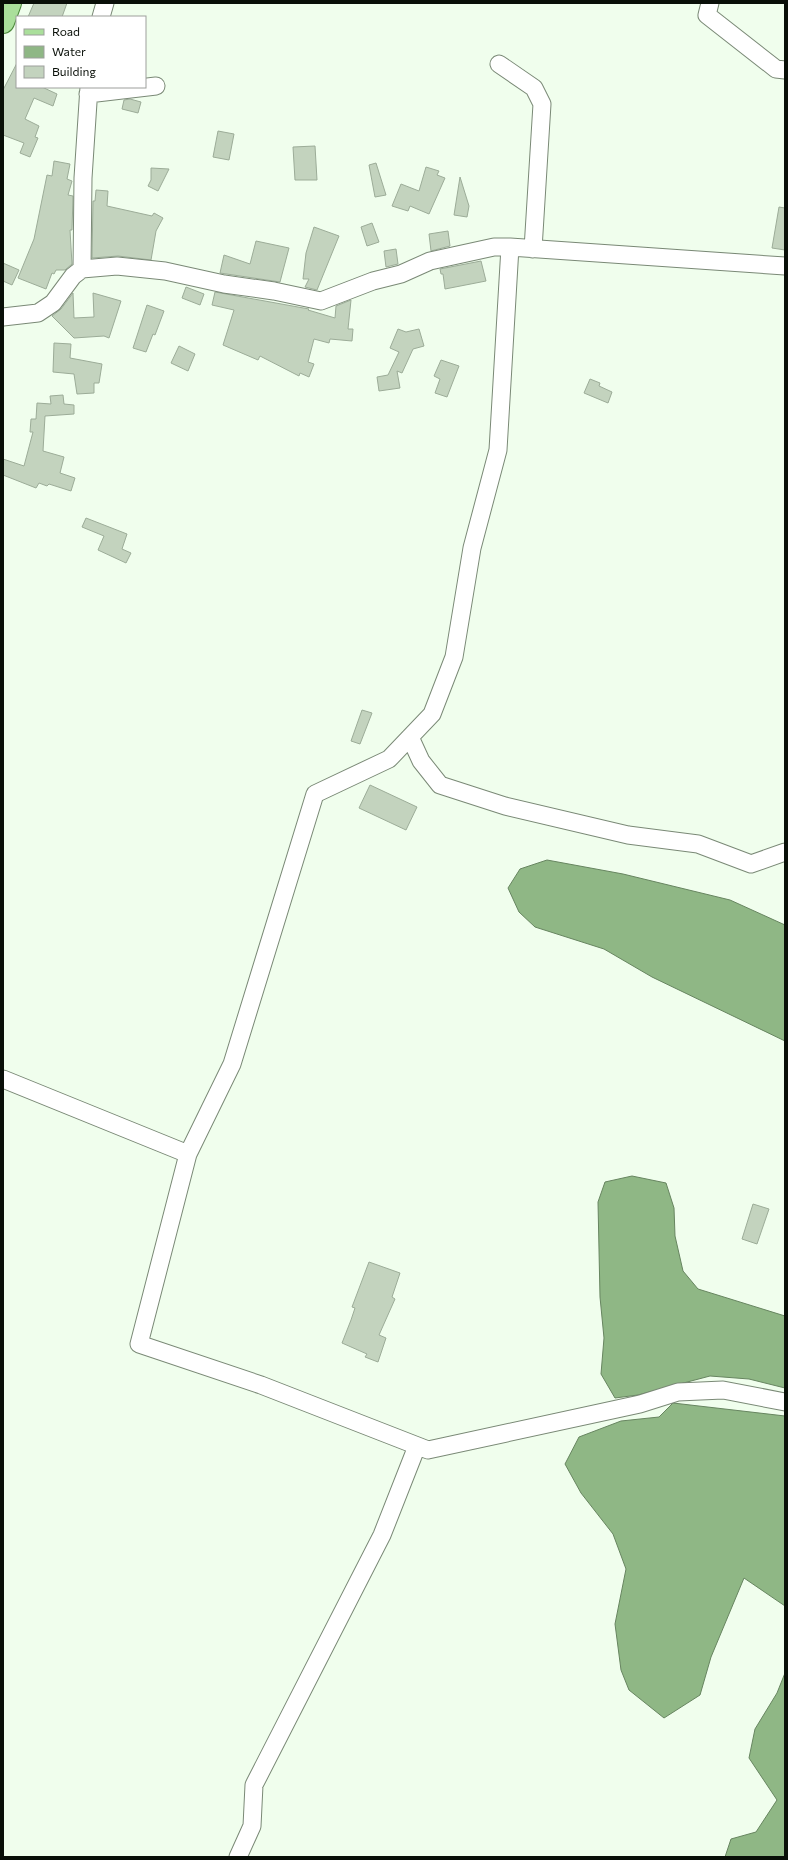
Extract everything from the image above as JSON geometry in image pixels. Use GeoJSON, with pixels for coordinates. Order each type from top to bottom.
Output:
{"type":"FeatureCollection","features":[{"type":"Feature","properties":{"kind":"main road"},"geometry":{"type":"LineString","coordinates":[[3,22],[10,3]]}},
{"type":"Feature","properties":{"kind":"street"},"geometry":{"type":"LineString","coordinates":[[101,16],[105,3]]}},
{"type":"Feature","properties":{"kind":"street"},"geometry":{"type":"LineString","coordinates":[[710,3],[707,15],[776,69],[785,70]]}},
{"type":"Feature","properties":{"kind":"street"},"geometry":{"type":"LineString","coordinates":[[499,64],[534,88],[542,104],[533,249]]}},
{"type":"Feature","properties":{"kind":"street"},"geometry":{"type":"LineString","coordinates":[[146,87],[156,86]]}},
{"type":"Feature","properties":{"kind":"street"},"geometry":{"type":"LineString","coordinates":[[82,269],[83,178],[88,91],[129,88]]}},
{"type":"Feature","properties":{"kind":"street"},"geometry":{"type":"LineString","coordinates":[[3,317],[38,313],[53,303],[73,276],[82,269],[117,266],[165,271],[224,284],[274,291],[321,301],[373,281],[400,274],[430,261],[494,247],[785,266]]}},
{"type":"Feature","properties":{"kind":"street"},"geometry":{"type":"LineString","coordinates":[[510,248],[498,450],[472,548],[454,658],[432,714],[389,759],[315,794],[232,1064],[188,1154],[139,1344],[261,1385],[428,1450],[640,1404],[678,1392],[723,1390],[785,1402]]}},
{"type":"Feature","properties":{"kind":"street"},"geometry":{"type":"LineString","coordinates":[[410,737],[421,761],[440,785],[505,806],[628,834],[698,844],[751,864],[785,852]]}},
{"type":"Feature","properties":{"kind":"street"},"geometry":{"type":"LineString","coordinates":[[3,1079],[188,1154]]}},
{"type":"Feature","properties":{"kind":"street"},"geometry":{"type":"LineString","coordinates":[[238,1857],[252,1826],[254,1786],[382,1535],[417,1446]]}},
{"type":"Feature","properties":{"kind":"water"},"geometry":{"type":"Polygon","coordinates":[[[547,860],[623,874],[730,900],[785,925],[785,1041],[652,977],[604,949],[535,927],[519,912],[508,888],[520,869],[547,860]]]}},
{"type":"Feature","properties":{"kind":"water"},"geometry":{"type":"Polygon","coordinates":[[[632,1176],[666,1183],[674,1208],[675,1236],[683,1271],[698,1289],[785,1316],[785,1388],[749,1379],[710,1376],[638,1395],[615,1398],[601,1374],[604,1338],[600,1297],[598,1202],[605,1182],[632,1176]]]}},
{"type":"Feature","properties":{"kind":"water"},"geometry":{"type":"Polygon","coordinates":[[[673,1403],[785,1416],[785,1606],[744,1578],[711,1657],[700,1695],[664,1718],[629,1690],[621,1670],[615,1624],[626,1569],[613,1534],[581,1493],[565,1464],[579,1437],[621,1421],[659,1417],[673,1403]]]}},
{"type":"Feature","properties":{"kind":"water"},"geometry":{"type":"Polygon","coordinates":[[[785,1673],[785,1857],[725,1857],[731,1839],[756,1832],[777,1800],[749,1758],[755,1729],[777,1693],[785,1673]]]}},
{"type":"Feature","properties":{"kind":"building"},"geometry":{"type":"Polygon","coordinates":[[[34,3],[67,3],[62,16],[28,16],[34,3]]]}},
{"type":"Feature","properties":{"kind":"building"},"geometry":{"type":"Polygon","coordinates":[[[16,65],[16,88],[44,88],[57,94],[53,106],[34,98],[25,119],[39,126],[35,137],[38,138],[30,157],[20,153],[24,143],[3,135],[3,90],[16,65]]]}},
{"type":"Feature","properties":{"kind":"building"},"geometry":{"type":"Polygon","coordinates":[[[130,99],[141,102],[138,113],[122,109],[124,100],[130,99]]]}},
{"type":"Feature","properties":{"kind":"building"},"geometry":{"type":"Polygon","coordinates":[[[218,131],[234,134],[229,160],[213,157],[218,131]]]}},
{"type":"Feature","properties":{"kind":"building"},"geometry":{"type":"Polygon","coordinates":[[[315,146],[317,180],[295,180],[293,147],[315,146]]]}},
{"type":"Feature","properties":{"kind":"building"},"geometry":{"type":"Polygon","coordinates":[[[54,161],[70,164],[67,179],[72,181],[68,195],[73,196],[72,230],[70,230],[72,264],[65,270],[56,270],[54,274],[52,273],[46,289],[18,278],[34,239],[47,175],[52,176],[54,161]]]}},
{"type":"Feature","properties":{"kind":"building"},"geometry":{"type":"Polygon","coordinates":[[[376,163],[386,195],[375,197],[369,165],[376,163]]]}},
{"type":"Feature","properties":{"kind":"building"},"geometry":{"type":"Polygon","coordinates":[[[426,167],[439,171],[437,175],[445,178],[429,214],[410,206],[408,211],[392,206],[401,184],[419,191],[426,167]]]}},
{"type":"Feature","properties":{"kind":"building"},"geometry":{"type":"Polygon","coordinates":[[[151,168],[169,169],[158,191],[148,186],[151,180],[151,168]]]}},
{"type":"Feature","properties":{"kind":"building"},"geometry":{"type":"Polygon","coordinates":[[[460,177],[469,206],[467,217],[454,215],[460,177]]]}},
{"type":"Feature","properties":{"kind":"building"},"geometry":{"type":"Polygon","coordinates":[[[96,190],[108,191],[107,206],[152,216],[154,213],[163,218],[156,231],[151,260],[118,256],[92,258],[93,201],[95,201],[96,190]]]}},
{"type":"Feature","properties":{"kind":"building"},"geometry":{"type":"Polygon","coordinates":[[[779,207],[785,208],[785,250],[772,248],[779,207]]]}},
{"type":"Feature","properties":{"kind":"building"},"geometry":{"type":"Polygon","coordinates":[[[372,223],[379,242],[367,246],[361,227],[372,223]]]}},
{"type":"Feature","properties":{"kind":"building"},"geometry":{"type":"Polygon","coordinates":[[[314,227],[339,236],[317,290],[305,287],[309,279],[303,279],[306,253],[314,227]]]}},
{"type":"Feature","properties":{"kind":"building"},"geometry":{"type":"Polygon","coordinates":[[[448,231],[450,246],[431,251],[429,234],[448,231]]]}},
{"type":"Feature","properties":{"kind":"building"},"geometry":{"type":"Polygon","coordinates":[[[256,241],[289,248],[280,282],[220,273],[224,255],[250,264],[256,241]]]}},
{"type":"Feature","properties":{"kind":"building"},"geometry":{"type":"Polygon","coordinates":[[[396,249],[398,264],[386,267],[384,251],[396,249]]]}},
{"type":"Feature","properties":{"kind":"building"},"geometry":{"type":"Polygon","coordinates":[[[481,261],[486,281],[445,289],[443,274],[441,274],[440,269],[481,261]]]}},
{"type":"Feature","properties":{"kind":"building"},"geometry":{"type":"Polygon","coordinates":[[[3,263],[19,270],[12,285],[3,281],[3,263]]]}},
{"type":"Feature","properties":{"kind":"building"},"geometry":{"type":"Polygon","coordinates":[[[186,287],[204,294],[200,305],[182,298],[186,287]]]}},
{"type":"Feature","properties":{"kind":"building"},"geometry":{"type":"Polygon","coordinates":[[[215,292],[309,309],[308,310],[335,318],[336,306],[351,300],[348,329],[353,329],[352,341],[330,339],[329,343],[314,339],[308,362],[314,364],[309,377],[300,373],[299,376],[260,356],[258,360],[223,345],[234,310],[212,305],[215,292]]]}},
{"type":"Feature","properties":{"kind":"building"},"geometry":{"type":"Polygon","coordinates":[[[73,293],[74,318],[94,317],[93,293],[121,301],[109,338],[104,336],[74,338],[52,316],[61,309],[73,293]]]}},
{"type":"Feature","properties":{"kind":"building"},"geometry":{"type":"Polygon","coordinates":[[[147,305],[164,311],[155,335],[153,334],[146,352],[133,348],[147,305]]]}},
{"type":"Feature","properties":{"kind":"building"},"geometry":{"type":"Polygon","coordinates":[[[398,329],[406,332],[419,329],[424,346],[413,349],[402,373],[397,371],[400,388],[379,391],[377,377],[388,375],[399,352],[390,348],[398,329]]]}},
{"type":"Feature","properties":{"kind":"building"},"geometry":{"type":"Polygon","coordinates":[[[54,343],[71,344],[70,358],[102,364],[99,383],[94,383],[94,393],[77,394],[74,374],[53,372],[54,343]]]}},
{"type":"Feature","properties":{"kind":"building"},"geometry":{"type":"Polygon","coordinates":[[[179,346],[195,354],[188,371],[171,363],[179,346]]]}},
{"type":"Feature","properties":{"kind":"building"},"geometry":{"type":"Polygon","coordinates":[[[441,360],[459,366],[447,397],[435,393],[440,379],[434,376],[441,360]]]}},
{"type":"Feature","properties":{"kind":"building"},"geometry":{"type":"Polygon","coordinates":[[[590,379],[600,383],[599,386],[612,392],[608,403],[584,393],[590,379]]]}},
{"type":"Feature","properties":{"kind":"building"},"geometry":{"type":"Polygon","coordinates":[[[63,395],[64,404],[74,405],[74,414],[45,416],[43,451],[64,457],[60,473],[75,478],[71,491],[49,484],[47,486],[39,483],[36,488],[3,475],[3,459],[24,466],[33,432],[30,432],[31,419],[36,419],[37,403],[51,404],[50,396],[63,395]]]}},
{"type":"Feature","properties":{"kind":"building"},"geometry":{"type":"Polygon","coordinates":[[[86,518],[127,534],[122,549],[131,553],[126,563],[98,550],[104,536],[82,527],[86,518]]]}},
{"type":"Feature","properties":{"kind":"building"},"geometry":{"type":"Polygon","coordinates":[[[362,710],[372,713],[360,744],[351,741],[362,710]]]}},
{"type":"Feature","properties":{"kind":"building"},"geometry":{"type":"Polygon","coordinates":[[[370,785],[417,807],[406,830],[359,808],[370,785]]]}},
{"type":"Feature","properties":{"kind":"building"},"geometry":{"type":"Polygon","coordinates":[[[753,1204],[769,1209],[757,1244],[742,1239],[753,1204]]]}},
{"type":"Feature","properties":{"kind":"building"},"geometry":{"type":"Polygon","coordinates":[[[369,1262],[400,1273],[392,1297],[395,1299],[379,1335],[386,1338],[378,1362],[365,1357],[367,1354],[342,1343],[355,1308],[352,1307],[369,1262]]]}}]}
